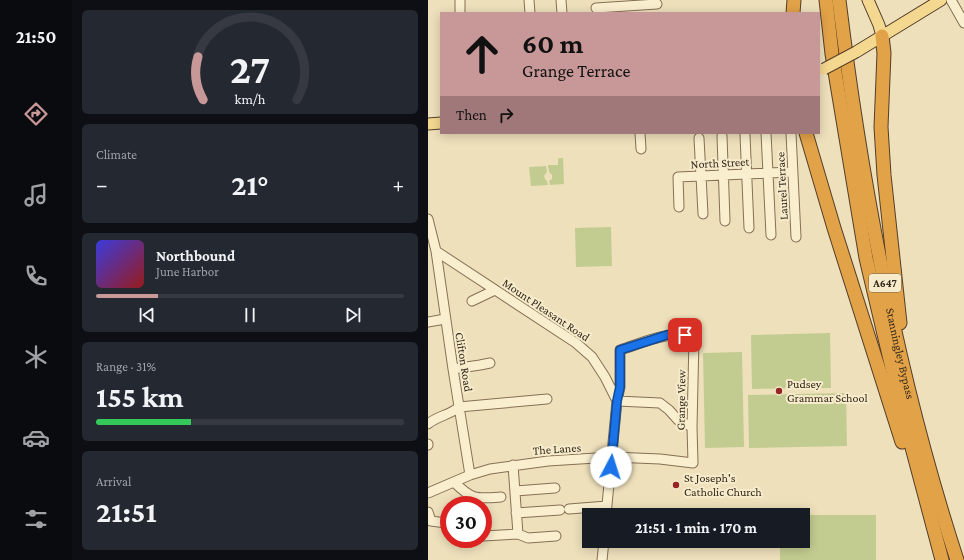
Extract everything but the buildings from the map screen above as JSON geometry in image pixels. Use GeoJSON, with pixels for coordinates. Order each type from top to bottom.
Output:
{"type":"FeatureCollection","features":[{"type":"Feature","properties":{"kind":"highway"},"geometry":{"type":"LineString","coordinates":[[793,12],[794,0]]}},
{"type":"Feature","properties":{"kind":"highway","name":"Stanningley Bypass"},"geometry":{"type":"LineString","coordinates":[[826,0],[832,54],[866,258],[901,406],[941,558]]}},
{"type":"Feature","properties":{"kind":"highway","name":"Stanningley Bypass"},"geometry":{"type":"LineString","coordinates":[[839,0],[852,99],[882,269],[936,498],[956,560]]}},
{"type":"Feature","properties":{"kind":"highway"},"geometry":{"type":"LineString","coordinates":[[882,36],[884,60],[881,127],[884,175],[900,309],[902,359]]}},
{"type":"Feature","properties":{"kind":"highway"},"geometry":{"type":"LineString","coordinates":[[806,134],[890,406],[941,558]]}},
{"type":"Feature","properties":{"kind":"main road"},"geometry":{"type":"LineString","coordinates":[[868,0],[882,36]]}},
{"type":"Feature","properties":{"kind":"main road"},"geometry":{"type":"LineString","coordinates":[[821,70],[856,52],[939,0]]}},
{"type":"Feature","properties":{"kind":"main road"},"geometry":{"type":"LineString","coordinates":[[428,124],[440,123]]}},
{"type":"Feature","properties":{"kind":"street"},"geometry":{"type":"LineString","coordinates":[[460,0],[460,12]]}},
{"type":"Feature","properties":{"kind":"street"},"geometry":{"type":"LineString","coordinates":[[529,0],[530,12]]}},
{"type":"Feature","properties":{"kind":"street"},"geometry":{"type":"LineString","coordinates":[[561,0],[562,12]]}},
{"type":"Feature","properties":{"kind":"street"},"geometry":{"type":"LineString","coordinates":[[951,0],[964,23]]}},
{"type":"Feature","properties":{"kind":"street"},"geometry":{"type":"LineString","coordinates":[[596,7],[657,6]]}},
{"type":"Feature","properties":{"kind":"street"},"geometry":{"type":"LineString","coordinates":[[640,134],[641,149]]}},
{"type":"Feature","properties":{"kind":"street"},"geometry":{"type":"LineString","coordinates":[[766,134],[771,235]]}},
{"type":"Feature","properties":{"kind":"street","name":"Laurel Terrace"},"geometry":{"type":"LineString","coordinates":[[791,134],[796,237]]}},
{"type":"Feature","properties":{"kind":"street"},"geometry":{"type":"LineString","coordinates":[[745,135],[749,228]]}},
{"type":"Feature","properties":{"kind":"street"},"geometry":{"type":"LineString","coordinates":[[722,136],[726,221]]}},
{"type":"Feature","properties":{"kind":"street"},"geometry":{"type":"LineString","coordinates":[[700,138],[703,214]]}},
{"type":"Feature","properties":{"kind":"street","name":"North Street"},"geometry":{"type":"LineString","coordinates":[[679,206],[678,178],[793,172]]}},
{"type":"Feature","properties":{"kind":"street"},"geometry":{"type":"LineString","coordinates":[[428,219],[436,251]]}},
{"type":"Feature","properties":{"kind":"street","name":"Mount Pleasant Road"},"geometry":{"type":"LineString","coordinates":[[436,251],[576,343],[592,357],[605,377],[617,401]]}},
{"type":"Feature","properties":{"kind":"street","name":"Clifton Road"},"geometry":{"type":"LineString","coordinates":[[436,251],[445,319],[470,475]]}},
{"type":"Feature","properties":{"kind":"street"},"geometry":{"type":"LineString","coordinates":[[472,301],[495,290]]}},
{"type":"Feature","properties":{"kind":"street"},"geometry":{"type":"LineString","coordinates":[[428,322],[445,319]]}},
{"type":"Feature","properties":{"kind":"street","name":"Grange View"},"geometry":{"type":"LineString","coordinates":[[617,401],[620,387],[620,350],[670,334],[685,335],[694,338],[692,427],[693,462]]}},
{"type":"Feature","properties":{"kind":"street"},"geometry":{"type":"LineString","coordinates":[[453,368],[490,363]]}},
{"type":"Feature","properties":{"kind":"street"},"geometry":{"type":"LineString","coordinates":[[428,424],[432,420],[454,412],[459,407],[547,399]]}},
{"type":"Feature","properties":{"kind":"street"},"geometry":{"type":"LineString","coordinates":[[607,508],[617,401],[660,403],[678,420],[692,427]]}},
{"type":"Feature","properties":{"kind":"street","name":"The Lanes"},"geometry":{"type":"LineString","coordinates":[[428,493],[470,475],[490,469],[513,465],[612,457],[693,462]]}},
{"type":"Feature","properties":{"kind":"street"},"geometry":{"type":"LineString","coordinates":[[513,465],[518,534]]}},
{"type":"Feature","properties":{"kind":"street"},"geometry":{"type":"LineString","coordinates":[[454,482],[465,493],[476,498],[501,497]]}},
{"type":"Feature","properties":{"kind":"street"},"geometry":{"type":"LineString","coordinates":[[515,491],[555,488]]}},
{"type":"Feature","properties":{"kind":"street"},"geometry":{"type":"LineString","coordinates":[[569,509],[582,510]]}},
{"type":"Feature","properties":{"kind":"street"},"geometry":{"type":"LineString","coordinates":[[516,513],[560,510]]}},
{"type":"Feature","properties":{"kind":"street"},"geometry":{"type":"LineString","coordinates":[[428,512],[431,521],[440,522]]}},
{"type":"Feature","properties":{"kind":"street"},"geometry":{"type":"LineString","coordinates":[[492,535],[518,534],[528,538],[556,536]]}},
{"type":"Feature","properties":{"kind":"street"},"geometry":{"type":"LineString","coordinates":[[602,560],[603,548]]}},
{"type":"Feature","properties":{"kind":"green space"},"geometry":{"type":"Polygon","coordinates":[[[559,158],[563,158],[564,184],[550,185],[549,181],[552,179],[552,175],[549,172],[548,165],[558,165],[559,158]]]}},
{"type":"Feature","properties":{"kind":"green space"},"geometry":{"type":"Polygon","coordinates":[[[546,166],[547,172],[544,176],[548,185],[531,186],[529,167],[546,166]]]}},
{"type":"Feature","properties":{"kind":"green space"},"geometry":{"type":"Polygon","coordinates":[[[611,227],[612,266],[576,267],[575,228],[611,227]]]}},
{"type":"Feature","properties":{"kind":"green space"},"geometry":{"type":"Polygon","coordinates":[[[830,333],[831,388],[752,389],[751,335],[830,333]]]}},
{"type":"Feature","properties":{"kind":"green space"},"geometry":{"type":"Polygon","coordinates":[[[742,352],[744,447],[705,448],[703,353],[742,352]]]}},
{"type":"Feature","properties":{"kind":"green space"},"geometry":{"type":"Polygon","coordinates":[[[846,393],[847,446],[749,448],[748,395],[846,393]]]}},
{"type":"Feature","properties":{"kind":"green space"},"geometry":{"type":"Polygon","coordinates":[[[810,515],[876,515],[876,560],[780,560],[780,548],[810,548],[810,515]]]}},
{"type":"Feature","properties":{"kind":"place","name":"Pudsey Grammar School"},"geometry":{"type":"Point","coordinates":[779,391]}},
{"type":"Feature","properties":{"kind":"place","name":"St Joseph's Catholic Church"},"geometry":{"type":"Point","coordinates":[676,485]}},
{"type":"Feature","properties":{"kind":"route"},"geometry":{"type":"LineString","coordinates":[[611,467],[617,401],[620,387],[620,350],[670,334],[685,335]]}}]}
